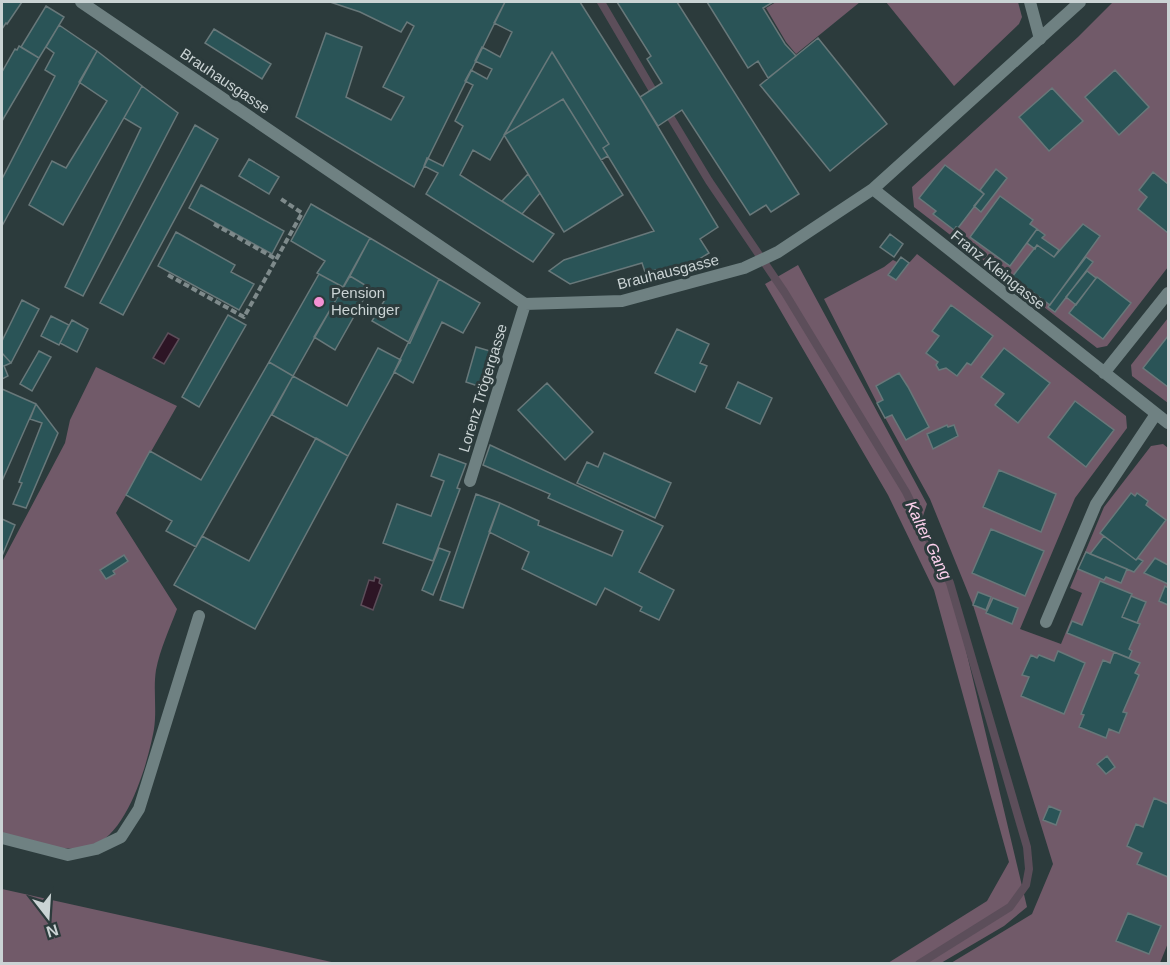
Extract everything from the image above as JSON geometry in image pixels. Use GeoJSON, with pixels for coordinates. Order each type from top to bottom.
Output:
{"type":"FeatureCollection","features":[{"type":"Feature","properties":{"kind":"street","name":"Brauhausgasse"},"geometry":{"type":"LineString","coordinates":[[81,2],[525,304],[622,301],[744,268],[778,252],[873,189],[1080,2]]}},
{"type":"Feature","properties":{"kind":"street"},"geometry":{"type":"LineString","coordinates":[[1029,2],[1040,39]]}},
{"type":"Feature","properties":{"kind":"street","name":"Franz Kleingasse"},"geometry":{"type":"LineString","coordinates":[[873,189],[1168,423]]}},
{"type":"Feature","properties":{"kind":"street"},"geometry":{"type":"LineString","coordinates":[[1104,373],[1168,292]]}},
{"type":"Feature","properties":{"kind":"street","name":"Lorenz Trögergasse"},"geometry":{"type":"LineString","coordinates":[[470,481],[525,304]]}},
{"type":"Feature","properties":{"kind":"street"},"geometry":{"type":"LineString","coordinates":[[1046,622],[1096,504],[1156,414]]}},
{"type":"Feature","properties":{"kind":"street"},"geometry":{"type":"LineString","coordinates":[[2,838],[68,855],[96,849],[121,837],[139,809],[199,616]]}},
{"type":"Feature","properties":{"kind":"path"},"geometry":{"type":"LineString","coordinates":[[168,275],[244,317],[302,213],[281,199]]}},
{"type":"Feature","properties":{"kind":"path"},"geometry":{"type":"LineString","coordinates":[[214,224],[276,259]]}},
{"type":"Feature","properties":{"kind":"shaded area"},"geometry":{"type":"Polygon","coordinates":[[[776,2],[860,2],[796,54],[786,42],[766,8],[776,2]]]}},
{"type":"Feature","properties":{"kind":"shaded area"},"geometry":{"type":"Polygon","coordinates":[[[886,2],[1018,2],[1022,17],[1019,24],[954,86],[886,2]]]}},
{"type":"Feature","properties":{"kind":"shaded area"},"geometry":{"type":"Polygon","coordinates":[[[1113,2],[1168,2],[1168,267],[1107,346],[1097,348],[914,207],[912,187],[1078,37],[1113,2]]]}},
{"type":"Feature","properties":{"kind":"shaded area"},"geometry":{"type":"Polygon","coordinates":[[[917,254],[1126,416],[1127,428],[1075,498],[1020,629],[1061,644],[1082,593],[1070,588],[1104,507],[1151,446],[1163,444],[1168,448],[1168,943],[1160,963],[951,963],[1032,914],[1053,864],[973,605],[930,499],[877,403],[824,299],[893,260],[897,262],[901,257],[909,263],[917,254]]]}},
{"type":"Feature","properties":{"kind":"shaded area"},"geometry":{"type":"Polygon","coordinates":[[[798,265],[927,504],[921,522],[950,583],[1027,907],[1004,926],[941,963],[888,963],[987,901],[1009,862],[934,590],[888,495],[765,284],[798,265]]]}},
{"type":"Feature","properties":{"kind":"shaded area"},"geometry":{"type":"Polygon","coordinates":[[[1168,318],[1168,403],[1132,376],[1131,365],[1168,318]]]}},
{"type":"Feature","properties":{"kind":"shaded area"},"geometry":{"type":"Polygon","coordinates":[[[168,333],[179,339],[164,364],[153,358],[168,333]]]}},
{"type":"Feature","properties":{"kind":"shaded area"},"geometry":{"type":"Polygon","coordinates":[[[96,367],[177,406],[116,513],[177,609],[158,662],[155,677],[154,729],[147,760],[134,796],[125,814],[104,839],[91,846],[69,849],[46,846],[2,833],[2,562],[65,443],[70,420],[96,367]]]}},
{"type":"Feature","properties":{"kind":"shaded area"},"geometry":{"type":"Polygon","coordinates":[[[375,577],[380,579],[379,583],[382,585],[373,610],[361,605],[369,580],[374,581],[375,577]]]}},
{"type":"Feature","properties":{"kind":"shaded area"},"geometry":{"type":"Polygon","coordinates":[[[2,889],[336,963],[2,963],[2,889]]]}},
{"type":"Feature","properties":{"kind":"building"},"geometry":{"type":"Polygon","coordinates":[[[2,2],[22,2],[2,29],[2,2]]]}},
{"type":"Feature","properties":{"kind":"building"},"geometry":{"type":"Polygon","coordinates":[[[330,2],[505,2],[414,187],[296,117],[326,33],[362,47],[346,97],[391,120],[404,97],[383,87],[414,26],[407,22],[401,32],[360,12],[330,2]]]}},
{"type":"Feature","properties":{"kind":"building"},"geometry":{"type":"Polygon","coordinates":[[[505,2],[580,2],[718,227],[700,239],[709,253],[693,263],[645,272],[642,263],[570,284],[549,271],[564,260],[654,231],[603,148],[609,144],[552,52],[490,160],[473,150],[460,175],[554,234],[533,262],[426,194],[438,173],[424,166],[427,158],[443,166],[463,126],[455,121],[473,85],[465,81],[471,70],[487,79],[492,69],[475,61],[482,47],[500,57],[512,32],[494,23],[505,2]]]}},
{"type":"Feature","properties":{"kind":"building"},"geometry":{"type":"Polygon","coordinates":[[[617,2],[677,2],[799,194],[771,212],[766,205],[750,215],[682,110],[658,126],[640,97],[662,83],[647,59],[651,56],[617,2]]]}},
{"type":"Feature","properties":{"kind":"building"},"geometry":{"type":"Polygon","coordinates":[[[707,2],[773,2],[763,8],[785,44],[796,56],[768,78],[758,61],[748,68],[707,2]]]}},
{"type":"Feature","properties":{"kind":"building"},"geometry":{"type":"Polygon","coordinates":[[[46,6],[64,17],[39,58],[21,47],[46,6]]]}},
{"type":"Feature","properties":{"kind":"building"},"geometry":{"type":"Polygon","coordinates":[[[59,25],[97,51],[2,226],[2,179],[55,76],[45,70],[54,53],[46,47],[59,25]]]}},
{"type":"Feature","properties":{"kind":"building"},"geometry":{"type":"Polygon","coordinates":[[[214,29],[271,64],[262,79],[205,43],[214,29]]]}},
{"type":"Feature","properties":{"kind":"building"},"geometry":{"type":"Polygon","coordinates":[[[818,38],[887,124],[830,171],[760,85],[818,38]]]}},
{"type":"Feature","properties":{"kind":"building"},"geometry":{"type":"Polygon","coordinates":[[[19,46],[39,58],[2,121],[2,72],[19,46]]]}},
{"type":"Feature","properties":{"kind":"building"},"geometry":{"type":"Polygon","coordinates":[[[97,51],[142,86],[63,225],[29,205],[52,161],[66,168],[107,101],[79,82],[97,51]]]}},
{"type":"Feature","properties":{"kind":"building"},"geometry":{"type":"Polygon","coordinates":[[[552,52],[609,144],[603,148],[608,156],[601,160],[563,99],[504,135],[552,52]]]}},
{"type":"Feature","properties":{"kind":"building"},"geometry":{"type":"Polygon","coordinates":[[[1115,70],[1149,107],[1119,135],[1085,97],[1115,70]]]}},
{"type":"Feature","properties":{"kind":"building"},"geometry":{"type":"Polygon","coordinates":[[[142,86],[178,113],[83,296],[65,287],[141,128],[124,118],[142,86]]]}},
{"type":"Feature","properties":{"kind":"building"},"geometry":{"type":"Polygon","coordinates":[[[1052,88],[1083,121],[1049,151],[1019,117],[1052,88]]]}},
{"type":"Feature","properties":{"kind":"building"},"geometry":{"type":"Polygon","coordinates":[[[563,99],[623,195],[564,232],[504,135],[563,99]]]}},
{"type":"Feature","properties":{"kind":"building"},"geometry":{"type":"Polygon","coordinates":[[[195,125],[218,139],[123,315],[100,303],[195,125]]]}},
{"type":"Feature","properties":{"kind":"building"},"geometry":{"type":"Polygon","coordinates":[[[249,159],[279,177],[269,194],[239,176],[249,159]]]}},
{"type":"Feature","properties":{"kind":"building"},"geometry":{"type":"Polygon","coordinates":[[[945,165],[984,194],[954,230],[933,214],[936,211],[919,198],[945,165]]]}},
{"type":"Feature","properties":{"kind":"building"},"geometry":{"type":"Polygon","coordinates":[[[996,169],[1007,178],[981,212],[974,206],[984,194],[980,190],[996,169]]]}},
{"type":"Feature","properties":{"kind":"building"},"geometry":{"type":"Polygon","coordinates":[[[1153,172],[1168,184],[1168,233],[1138,209],[1147,197],[1139,190],[1153,172]]]}},
{"type":"Feature","properties":{"kind":"building"},"geometry":{"type":"Polygon","coordinates":[[[528,174],[540,193],[522,214],[502,201],[528,174]]]}},
{"type":"Feature","properties":{"kind":"building"},"geometry":{"type":"Polygon","coordinates":[[[201,185],[284,231],[272,254],[189,208],[201,185]]]}},
{"type":"Feature","properties":{"kind":"building"},"geometry":{"type":"Polygon","coordinates":[[[1000,196],[1033,220],[1030,224],[1037,229],[1010,266],[970,237],[1000,196]]]}},
{"type":"Feature","properties":{"kind":"building"},"geometry":{"type":"Polygon","coordinates":[[[311,204],[370,238],[343,287],[317,273],[325,261],[291,241],[311,204]]]}},
{"type":"Feature","properties":{"kind":"building"},"geometry":{"type":"Polygon","coordinates":[[[1083,224],[1100,236],[1050,305],[1012,277],[1037,245],[1054,257],[1083,224]]]}},
{"type":"Feature","properties":{"kind":"building"},"geometry":{"type":"Polygon","coordinates":[[[1037,229],[1045,235],[1042,238],[1059,250],[1054,257],[1037,245],[1035,249],[1027,243],[1037,229]]]}},
{"type":"Feature","properties":{"kind":"building"},"geometry":{"type":"Polygon","coordinates":[[[176,232],[235,265],[231,272],[254,284],[239,310],[158,266],[176,232]]]}},
{"type":"Feature","properties":{"kind":"building"},"geometry":{"type":"Polygon","coordinates":[[[890,234],[903,244],[894,257],[880,247],[890,234]]]}},
{"type":"Feature","properties":{"kind":"building"},"geometry":{"type":"Polygon","coordinates":[[[370,238],[439,279],[410,343],[372,321],[386,298],[350,276],[370,238]]]}},
{"type":"Feature","properties":{"kind":"building"},"geometry":{"type":"Polygon","coordinates":[[[901,257],[909,263],[896,280],[888,275],[901,257]]]}},
{"type":"Feature","properties":{"kind":"building"},"geometry":{"type":"Polygon","coordinates":[[[1086,257],[1093,262],[1055,312],[1048,307],[1086,257]]]}},
{"type":"Feature","properties":{"kind":"building"},"geometry":{"type":"Polygon","coordinates":[[[1087,271],[1096,278],[1076,305],[1066,297],[1087,271]]]}},
{"type":"Feature","properties":{"kind":"building"},"geometry":{"type":"Polygon","coordinates":[[[319,274],[343,287],[293,376],[269,362],[319,274]]]}},
{"type":"Feature","properties":{"kind":"building"},"geometry":{"type":"Polygon","coordinates":[[[350,276],[370,288],[335,350],[314,337],[350,276]]]}},
{"type":"Feature","properties":{"kind":"building"},"geometry":{"type":"Polygon","coordinates":[[[1097,277],[1131,303],[1103,339],[1069,313],[1097,277]]]}},
{"type":"Feature","properties":{"kind":"building"},"geometry":{"type":"Polygon","coordinates":[[[439,279],[480,303],[463,333],[442,322],[413,383],[394,372],[439,279]]]}},
{"type":"Feature","properties":{"kind":"building"},"geometry":{"type":"Polygon","coordinates":[[[22,300],[39,309],[11,363],[2,353],[2,341],[22,300]]]}},
{"type":"Feature","properties":{"kind":"building"},"geometry":{"type":"Polygon","coordinates":[[[951,305],[993,336],[971,365],[967,363],[957,376],[946,368],[939,370],[936,365],[938,362],[926,353],[939,336],[932,331],[951,305]]]}},
{"type":"Feature","properties":{"kind":"building"},"geometry":{"type":"Polygon","coordinates":[[[228,315],[246,325],[199,407],[182,397],[228,315]]]}},
{"type":"Feature","properties":{"kind":"building"},"geometry":{"type":"Polygon","coordinates":[[[51,316],[69,325],[59,345],[41,336],[51,316]]]}},
{"type":"Feature","properties":{"kind":"building"},"geometry":{"type":"Polygon","coordinates":[[[72,320],[88,329],[77,352],[60,343],[72,320]]]}},
{"type":"Feature","properties":{"kind":"building"},"geometry":{"type":"Polygon","coordinates":[[[677,329],[709,344],[700,363],[707,366],[695,392],[655,373],[677,329]]]}},
{"type":"Feature","properties":{"kind":"building"},"geometry":{"type":"Polygon","coordinates":[[[1168,336],[1168,387],[1143,368],[1168,336]]]}},
{"type":"Feature","properties":{"kind":"building"},"geometry":{"type":"Polygon","coordinates":[[[476,347],[497,353],[487,389],[466,382],[476,347]]]}},
{"type":"Feature","properties":{"kind":"building"},"geometry":{"type":"Polygon","coordinates":[[[378,348],[401,360],[348,456],[272,415],[293,376],[347,406],[378,348]]]}},
{"type":"Feature","properties":{"kind":"building"},"geometry":{"type":"Polygon","coordinates":[[[1004,348],[1050,383],[1018,423],[995,405],[1004,394],[981,377],[1004,348]]]}},
{"type":"Feature","properties":{"kind":"building"},"geometry":{"type":"Polygon","coordinates":[[[39,351],[51,357],[32,391],[20,384],[39,351]]]}},
{"type":"Feature","properties":{"kind":"building"},"geometry":{"type":"Polygon","coordinates":[[[2,353],[11,363],[4,366],[8,376],[2,379],[2,353]]]}},
{"type":"Feature","properties":{"kind":"building"},"geometry":{"type":"Polygon","coordinates":[[[269,362],[293,376],[196,547],[166,531],[172,521],[126,495],[150,451],[201,480],[269,362]]]}},
{"type":"Feature","properties":{"kind":"building"},"geometry":{"type":"Polygon","coordinates":[[[899,373],[929,427],[906,440],[892,415],[885,418],[877,403],[883,400],[876,386],[899,373]]]}},
{"type":"Feature","properties":{"kind":"building"},"geometry":{"type":"Polygon","coordinates":[[[738,382],[772,398],[760,424],[726,408],[738,382]]]}},
{"type":"Feature","properties":{"kind":"building"},"geometry":{"type":"Polygon","coordinates":[[[547,383],[593,432],[565,460],[518,410],[547,383]]]}},
{"type":"Feature","properties":{"kind":"building"},"geometry":{"type":"Polygon","coordinates":[[[2,389],[36,404],[2,481],[2,389]]]}},
{"type":"Feature","properties":{"kind":"building"},"geometry":{"type":"Polygon","coordinates":[[[1075,401],[1114,430],[1086,467],[1048,437],[1075,401]]]}},
{"type":"Feature","properties":{"kind":"building"},"geometry":{"type":"Polygon","coordinates":[[[36,404],[58,433],[26,508],[13,504],[42,423],[30,419],[36,404]]]}},
{"type":"Feature","properties":{"kind":"building"},"geometry":{"type":"Polygon","coordinates":[[[947,425],[948,427],[954,425],[958,436],[933,449],[927,434],[947,425]]]}},
{"type":"Feature","properties":{"kind":"building"},"geometry":{"type":"Polygon","coordinates":[[[316,438],[348,456],[255,629],[174,585],[202,536],[249,561],[316,438]]]}},
{"type":"Feature","properties":{"kind":"building"},"geometry":{"type":"Polygon","coordinates":[[[490,445],[663,526],[639,572],[674,590],[659,620],[640,611],[642,607],[605,588],[596,605],[522,569],[529,552],[489,532],[500,503],[539,521],[538,525],[612,556],[623,531],[548,498],[550,494],[483,465],[490,445]]]}},
{"type":"Feature","properties":{"kind":"building"},"geometry":{"type":"Polygon","coordinates":[[[604,453],[671,483],[655,518],[577,483],[587,462],[598,467],[604,453]]]}},
{"type":"Feature","properties":{"kind":"building"},"geometry":{"type":"Polygon","coordinates":[[[439,454],[466,464],[457,488],[460,489],[433,561],[383,543],[397,504],[431,516],[444,481],[431,476],[439,454]]]}},
{"type":"Feature","properties":{"kind":"building"},"geometry":{"type":"Polygon","coordinates":[[[999,470],[1056,494],[1041,532],[983,507],[999,470]]]}},
{"type":"Feature","properties":{"kind":"building"},"geometry":{"type":"Polygon","coordinates":[[[1131,493],[1135,496],[1137,493],[1148,501],[1146,505],[1166,520],[1136,560],[1100,533],[1131,493]]]}},
{"type":"Feature","properties":{"kind":"building"},"geometry":{"type":"Polygon","coordinates":[[[476,494],[500,503],[463,608],[440,600],[476,494]]]}},
{"type":"Feature","properties":{"kind":"building"},"geometry":{"type":"Polygon","coordinates":[[[2,519],[15,525],[2,556],[2,519]]]}},
{"type":"Feature","properties":{"kind":"building"},"geometry":{"type":"Polygon","coordinates":[[[991,529],[1044,551],[1025,596],[972,573],[991,529]]]}},
{"type":"Feature","properties":{"kind":"building"},"geometry":{"type":"Polygon","coordinates":[[[1104,536],[1136,560],[1138,558],[1143,561],[1134,572],[1090,554],[1104,536]]]}},
{"type":"Feature","properties":{"kind":"building"},"geometry":{"type":"Polygon","coordinates":[[[439,548],[450,552],[433,595],[422,590],[439,548]]]}},
{"type":"Feature","properties":{"kind":"building"},"geometry":{"type":"Polygon","coordinates":[[[1086,552],[1127,569],[1121,583],[1106,577],[1104,580],[1078,569],[1086,552]]]}},
{"type":"Feature","properties":{"kind":"building"},"geometry":{"type":"Polygon","coordinates":[[[124,555],[128,561],[113,571],[115,574],[106,579],[100,570],[124,555]]]}},
{"type":"Feature","properties":{"kind":"building"},"geometry":{"type":"Polygon","coordinates":[[[1155,558],[1168,565],[1168,584],[1144,573],[1155,558]]]}},
{"type":"Feature","properties":{"kind":"building"},"geometry":{"type":"Polygon","coordinates":[[[1100,581],[1132,594],[1122,617],[1140,624],[1129,649],[1132,651],[1129,658],[1067,633],[1072,621],[1082,625],[1100,581]]]}},
{"type":"Feature","properties":{"kind":"building"},"geometry":{"type":"Polygon","coordinates":[[[1165,586],[1168,588],[1168,605],[1159,601],[1165,586]]]}},
{"type":"Feature","properties":{"kind":"building"},"geometry":{"type":"Polygon","coordinates":[[[978,592],[991,597],[986,610],[973,605],[978,592]]]}},
{"type":"Feature","properties":{"kind":"building"},"geometry":{"type":"Polygon","coordinates":[[[1131,596],[1146,602],[1137,623],[1122,617],[1131,596]]]}},
{"type":"Feature","properties":{"kind":"building"},"geometry":{"type":"Polygon","coordinates":[[[993,598],[1018,608],[1012,624],[986,613],[993,598]]]}},
{"type":"Feature","properties":{"kind":"building"},"geometry":{"type":"Polygon","coordinates":[[[1058,651],[1085,663],[1064,714],[1021,696],[1029,677],[1022,675],[1031,655],[1037,658],[1039,655],[1054,661],[1058,651]]]}},
{"type":"Feature","properties":{"kind":"building"},"geometry":{"type":"Polygon","coordinates":[[[1114,652],[1140,663],[1135,673],[1139,675],[1123,712],[1127,713],[1119,733],[1109,729],[1106,738],[1079,727],[1084,715],[1081,714],[1103,660],[1110,663],[1114,652]]]}},
{"type":"Feature","properties":{"kind":"building"},"geometry":{"type":"Polygon","coordinates":[[[1107,756],[1115,767],[1106,774],[1097,764],[1107,756]]]}},
{"type":"Feature","properties":{"kind":"building"},"geometry":{"type":"Polygon","coordinates":[[[1154,798],[1168,804],[1168,877],[1137,864],[1142,853],[1127,846],[1136,824],[1143,827],[1154,798]]]}},
{"type":"Feature","properties":{"kind":"building"},"geometry":{"type":"Polygon","coordinates":[[[1049,806],[1061,811],[1056,825],[1043,820],[1049,806]]]}},
{"type":"Feature","properties":{"kind":"building"},"geometry":{"type":"Polygon","coordinates":[[[1128,913],[1161,926],[1149,954],[1116,941],[1128,913]]]}},
{"type":"Feature","properties":{"kind":"waterway","name":"Kalter Gang"},"geometry":{"type":"LineString","coordinates":[[601,2],[652,89]]}},
{"type":"Feature","properties":{"kind":"waterway","name":"Kalter Gang"},"geometry":{"type":"LineString","coordinates":[[671,118],[709,181],[785,293],[906,492],[950,583],[1027,847],[1029,869],[1026,885],[1010,907],[919,964]]}},
{"type":"Feature","properties":{"kind":"place","name":"Pension Hechinger"},"geometry":{"type":"Point","coordinates":[319,302]}}]}
